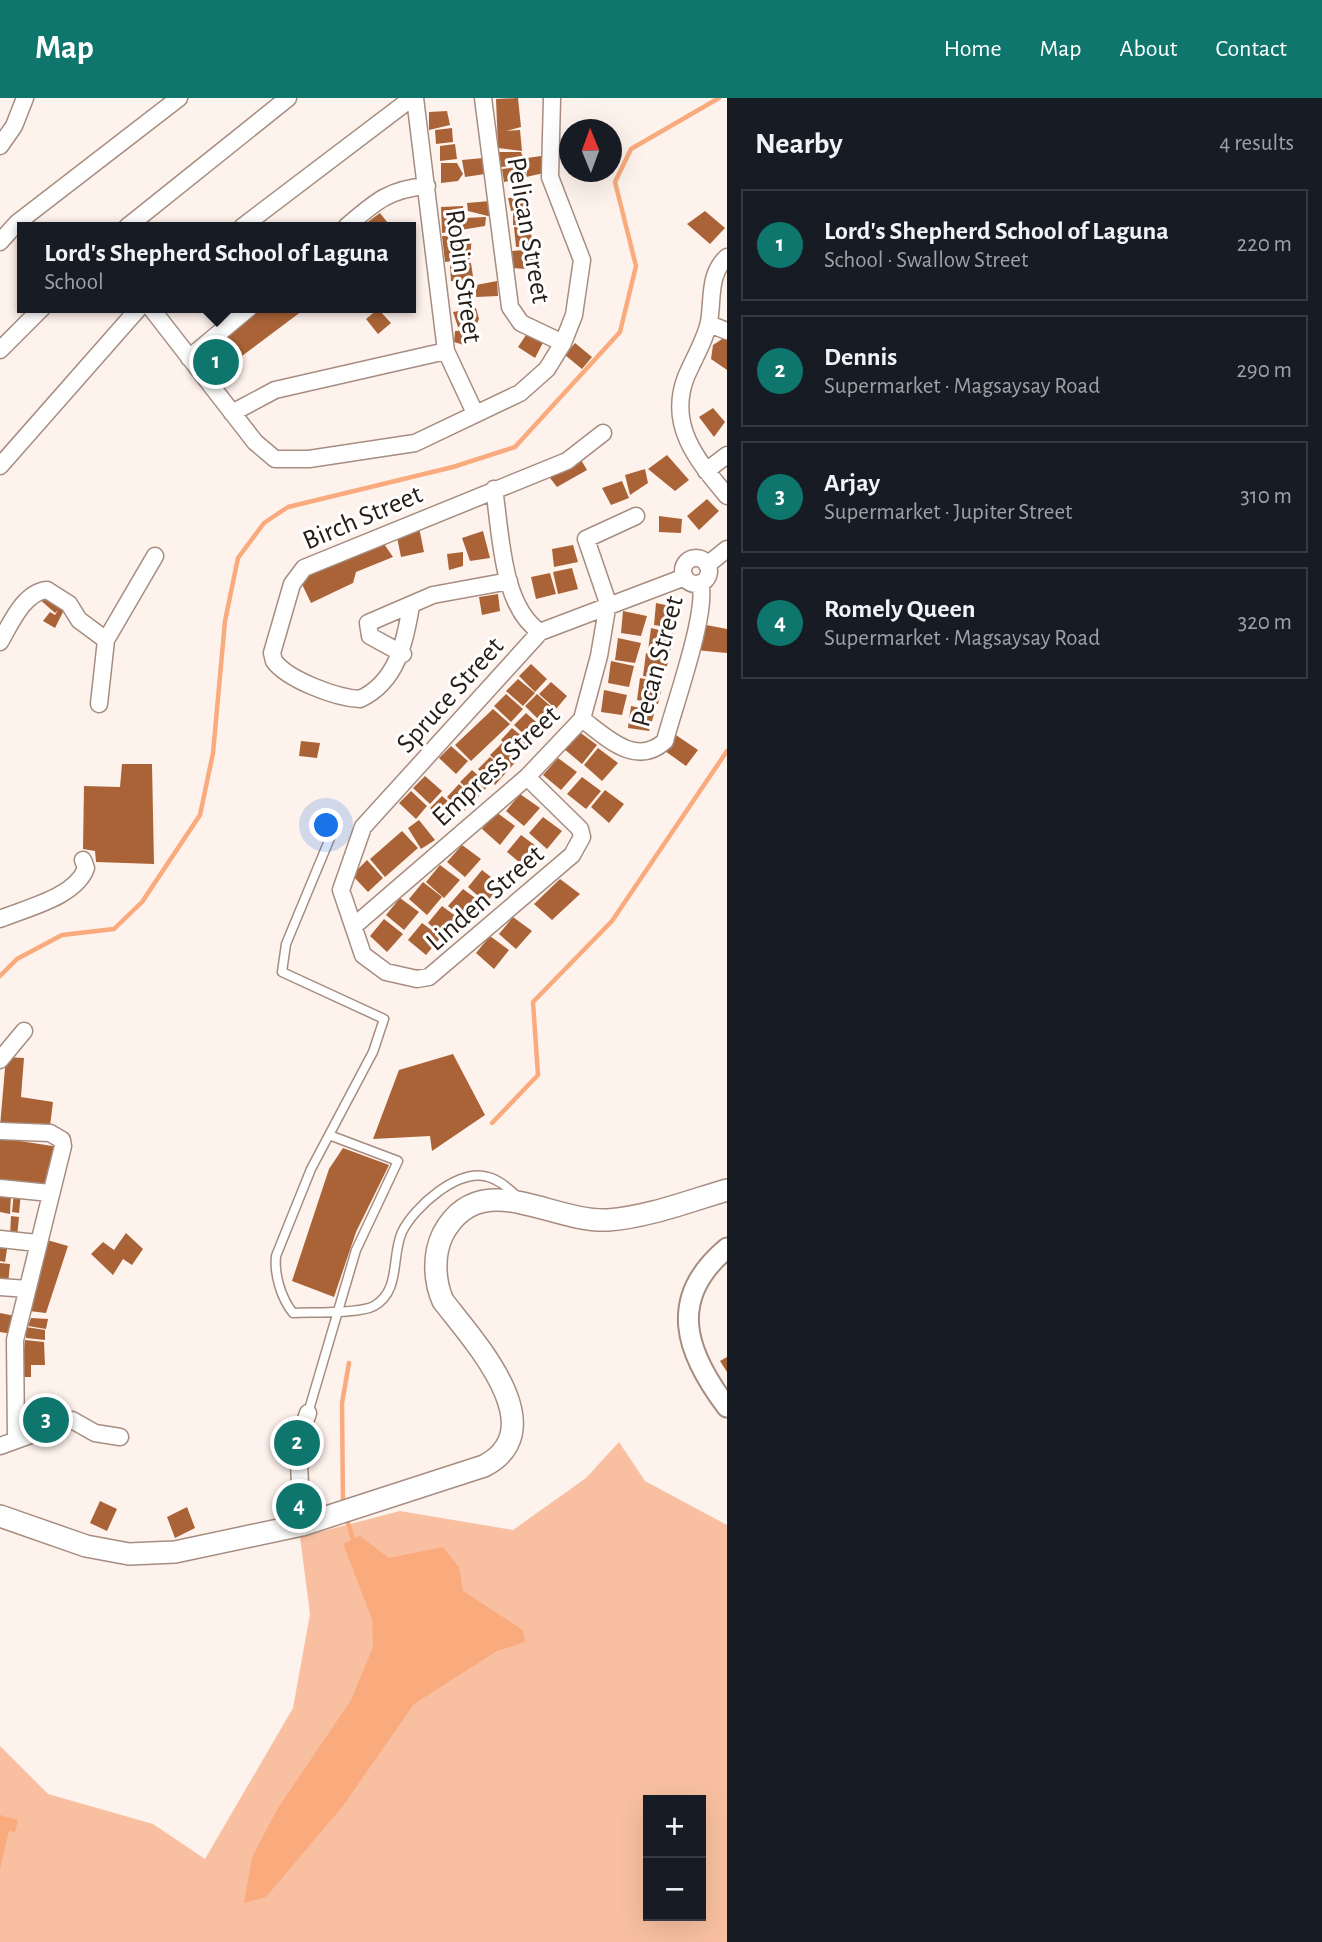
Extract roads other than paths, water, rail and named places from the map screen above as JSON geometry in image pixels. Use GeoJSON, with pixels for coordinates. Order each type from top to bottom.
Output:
{"type":"FeatureCollection","features":[{"type":"Feature","properties":{"kind":"main road"},"geometry":{"type":"LineString","coordinates":[[0,1516],[86,1546],[129,1554],[198,1549],[302,1525],[464,1475],[500,1458],[509,1447],[512,1419],[501,1382],[437,1289],[439,1243],[452,1222],[464,1209],[489,1200],[523,1202],[557,1214],[608,1220],[637,1215],[727,1190]]}},
{"type":"Feature","properties":{"kind":"street"},"geometry":{"type":"LineString","coordinates":[[0,146],[14,126],[25,98]]}},
{"type":"Feature","properties":{"kind":"street"},"geometry":{"type":"LineString","coordinates":[[18,222],[179,98]]}},
{"type":"Feature","properties":{"kind":"street"},"geometry":{"type":"LineString","coordinates":[[133,222],[288,98]]}},
{"type":"Feature","properties":{"kind":"street"},"geometry":{"type":"LineString","coordinates":[[249,222],[414,98]]}},
{"type":"Feature","properties":{"kind":"street","name":"Robin Street"},"geometry":{"type":"LineString","coordinates":[[414,98],[446,351],[475,413]]}},
{"type":"Feature","properties":{"kind":"street","name":"Pelican Street"},"geometry":{"type":"LineString","coordinates":[[483,98],[510,307],[521,323],[563,344]]}},
{"type":"Feature","properties":{"kind":"street"},"geometry":{"type":"LineString","coordinates":[[155,313],[264,453],[275,459],[309,459],[415,443],[520,393],[557,357],[574,315],[582,260],[551,177],[552,98]]}},
{"type":"Feature","properties":{"kind":"street"},"geometry":{"type":"LineString","coordinates":[[352,222],[383,196],[395,191],[426,186]]}},
{"type":"Feature","properties":{"kind":"street"},"geometry":{"type":"LineString","coordinates":[[0,242],[17,223]]}},
{"type":"Feature","properties":{"kind":"street"},"geometry":{"type":"LineString","coordinates":[[727,257],[715,274],[709,324],[685,381],[680,402],[685,439],[727,496]]}},
{"type":"Feature","properties":{"kind":"street"},"geometry":{"type":"LineString","coordinates":[[0,350],[37,313]]}},
{"type":"Feature","properties":{"kind":"street"},"geometry":{"type":"LineString","coordinates":[[0,466],[135,313]]}},
{"type":"Feature","properties":{"kind":"street"},"geometry":{"type":"LineString","coordinates":[[189,358],[243,313]]}},
{"type":"Feature","properties":{"kind":"street"},"geometry":{"type":"LineString","coordinates":[[709,324],[727,331]]}},
{"type":"Feature","properties":{"kind":"street"},"geometry":{"type":"LineString","coordinates":[[232,413],[275,390],[446,351]]}},
{"type":"Feature","properties":{"kind":"street","name":"Birch Street"},"geometry":{"type":"LineString","coordinates":[[411,606],[402,654],[379,686],[360,699],[334,694],[279,668],[272,653],[297,574],[304,568],[397,527],[568,461],[603,433]]}},
{"type":"Feature","properties":{"kind":"street"},"geometry":{"type":"LineString","coordinates":[[706,471],[727,455]]}},
{"type":"Feature","properties":{"kind":"street"},"geometry":{"type":"LineString","coordinates":[[494,489],[509,581],[518,610],[540,632]]}},
{"type":"Feature","properties":{"kind":"street"},"geometry":{"type":"LineString","coordinates":[[608,604],[586,539],[636,516]]}},
{"type":"Feature","properties":{"kind":"street"},"geometry":{"type":"LineString","coordinates":[[708,565],[699,558],[693,558],[685,566],[693,580],[708,576],[708,565],[727,549]]}},
{"type":"Feature","properties":{"kind":"street"},"geometry":{"type":"LineString","coordinates":[[99,704],[106,640],[155,556]]}},
{"type":"Feature","properties":{"kind":"street","name":"Spruce Street"},"geometry":{"type":"LineString","coordinates":[[354,926],[342,895],[341,884],[363,827],[540,632],[608,604],[693,580]]}},
{"type":"Feature","properties":{"kind":"street","name":"Pecan Street"},"geometry":{"type":"LineString","coordinates":[[582,719],[622,749],[634,752],[656,750],[665,741],[699,617],[693,580]]}},
{"type":"Feature","properties":{"kind":"street"},"geometry":{"type":"LineString","coordinates":[[402,654],[378,642],[367,629],[368,623],[374,618],[411,606],[433,595],[509,581]]}},
{"type":"Feature","properties":{"kind":"street"},"geometry":{"type":"LineString","coordinates":[[0,642],[26,601],[43,590],[69,604],[79,620],[106,640]]}},
{"type":"Feature","properties":{"kind":"street","name":"Empress Street"},"geometry":{"type":"LineString","coordinates":[[354,926],[527,777],[582,719],[599,656],[608,604]]}},
{"type":"Feature","properties":{"kind":"street","name":"Linden Street"},"geometry":{"type":"LineString","coordinates":[[354,926],[363,955],[386,972],[416,979],[429,978],[440,969],[578,847],[582,837],[575,822],[527,777]]}},
{"type":"Feature","properties":{"kind":"street"},"geometry":{"type":"LineString","coordinates":[[0,919],[72,888],[83,877],[86,869],[82,859]]}},
{"type":"Feature","properties":{"kind":"street"},"geometry":{"type":"LineString","coordinates":[[0,1061],[24,1031]]}},
{"type":"Feature","properties":{"kind":"street"},"geometry":{"type":"LineString","coordinates":[[0,1131],[50,1133],[62,1140],[27,1289],[7,1340],[16,1438]]}},
{"type":"Feature","properties":{"kind":"street"},"geometry":{"type":"LineString","coordinates":[[0,1188],[50,1194]]}},
{"type":"Feature","properties":{"kind":"street"},"geometry":{"type":"LineString","coordinates":[[0,1239],[37,1244]]}},
{"type":"Feature","properties":{"kind":"street"},"geometry":{"type":"LineString","coordinates":[[727,1248],[703,1275],[688,1314],[688,1333],[694,1356],[702,1374],[727,1407]]}},
{"type":"Feature","properties":{"kind":"street"},"geometry":{"type":"LineString","coordinates":[[0,1287],[27,1289]]}},
{"type":"Feature","properties":{"kind":"street"},"geometry":{"type":"LineString","coordinates":[[302,1525],[298,1443],[308,1413]]}},
{"type":"Feature","properties":{"kind":"street"},"geometry":{"type":"LineString","coordinates":[[0,1446],[72,1420],[94,1433],[120,1437]]}},
{"type":"Feature","properties":{"kind":"lane"},"geometry":{"type":"LineString","coordinates":[[335,826],[286,944],[282,972],[384,1019],[373,1052],[311,1169],[276,1256],[275,1269],[287,1306],[293,1313],[340,1312],[374,1306],[393,1285],[402,1233],[436,1191],[458,1181],[486,1176],[508,1187],[523,1202]]}},
{"type":"Feature","properties":{"kind":"lane"},"geometry":{"type":"LineString","coordinates":[[308,1413],[340,1312],[356,1250],[398,1161],[329,1135]]}},
{"type":"Feature","properties":{"kind":"waterway"},"geometry":{"type":"LineString","coordinates":[[0,976],[17,959],[62,935],[114,929],[142,902],[200,815],[213,753],[225,621],[238,558],[264,523],[288,507],[453,467],[515,447],[620,332],[636,266],[615,182],[631,149],[719,98]]}},
{"type":"Feature","properties":{"kind":"waterway"},"geometry":{"type":"LineString","coordinates":[[492,1123],[538,1075],[533,1002],[612,921],[727,751]]}},
{"type":"Feature","properties":{"kind":"waterway"},"geometry":{"type":"LineString","coordinates":[[343,1505],[342,1403],[349,1363]]}},
{"type":"Feature","properties":{"kind":"waterway"},"geometry":{"type":"LineString","coordinates":[[346,1517],[354,1542]]}},
{"type":"Feature","properties":{"kind":"place","name":"Lord's Shepherd School of Laguna"},"geometry":{"type":"Point","coordinates":[216,362]}},
{"type":"Feature","properties":{"kind":"place","name":"Arjay"},"geometry":{"type":"Point","coordinates":[46,1420]}},
{"type":"Feature","properties":{"kind":"place","name":"Dennis"},"geometry":{"type":"Point","coordinates":[297,1443]}},
{"type":"Feature","properties":{"kind":"place","name":"Romely Queen"},"geometry":{"type":"Point","coordinates":[299,1506]}}]}
